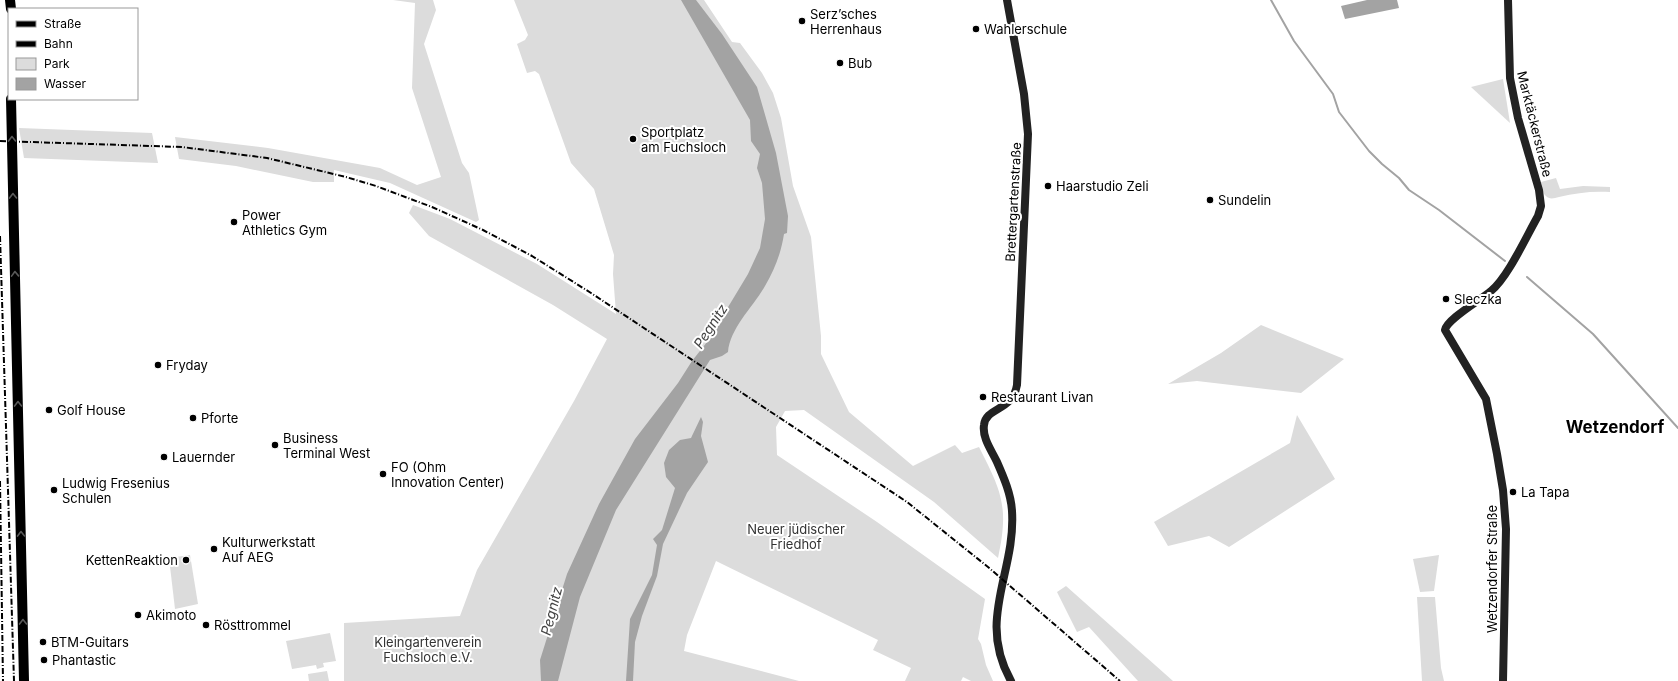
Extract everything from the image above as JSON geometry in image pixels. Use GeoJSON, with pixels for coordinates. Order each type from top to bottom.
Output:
{"type":"FeatureCollection","features":[{"type":"Feature","properties":{"kind":"main road"},"geometry":{"type":"LineString","coordinates":[[11,100],[24,681]]}},
{"type":"Feature","properties":{"kind":"street","name":"Brettergartenstraße"},"geometry":{"type":"LineString","coordinates":[[1007,0],[1024,94],[1028,134],[1017,385],[1015,396],[1008,404],[990,415],[983,426],[986,439],[1008,490],[1012,510],[1012,533],[996,624],[1000,657],[1012,681]]}},
{"type":"Feature","properties":{"kind":"street","name":"Marktäckerstraße"},"geometry":{"type":"LineString","coordinates":[[1446,326],[1500,282],[1538,216],[1541,206],[1538,184],[1518,118],[1510,78],[1508,0]]}},
{"type":"Feature","properties":{"kind":"street","name":"Wetzendorfer Straße"},"geometry":{"type":"LineString","coordinates":[[1446,326],[1446,334],[1486,399],[1501,477],[1506,529],[1503,681]]}},
{"type":"Feature","properties":{"kind":"green space"},"geometry":{"type":"Polygon","coordinates":[[[393,0],[433,0],[436,10],[424,44],[462,163],[469,173],[479,220],[476,222],[390,183],[334,170],[334,182],[313,182],[236,166],[179,159],[175,137],[268,148],[380,168],[417,185],[441,177],[412,88],[415,3],[393,0]]]}},
{"type":"Feature","properties":{"kind":"green space"},"geometry":{"type":"Polygon","coordinates":[[[514,0],[704,0],[732,42],[740,43],[762,73],[773,93],[781,118],[793,186],[811,237],[821,336],[821,354],[849,412],[913,466],[955,445],[962,453],[979,447],[998,488],[1001,500],[1003,525],[998,558],[934,502],[804,410],[785,411],[776,427],[777,455],[877,522],[985,599],[978,639],[981,644],[986,665],[993,681],[971,681],[963,677],[961,681],[905,681],[911,668],[873,650],[878,640],[716,561],[687,635],[684,651],[799,681],[344,681],[344,623],[460,616],[477,570],[574,401],[607,339],[553,305],[429,236],[409,213],[413,205],[450,219],[537,264],[616,314],[613,274],[614,255],[594,189],[571,163],[539,74],[535,71],[527,73],[517,44],[525,40],[528,35],[514,0]]]}},
{"type":"Feature","properties":{"kind":"green space"},"geometry":{"type":"Polygon","coordinates":[[[1503,79],[1510,123],[1471,87],[1503,79]]]}},
{"type":"Feature","properties":{"kind":"green space"},"geometry":{"type":"Polygon","coordinates":[[[19,128],[152,133],[158,163],[24,158],[19,128]]]}},
{"type":"Feature","properties":{"kind":"green space"},"geometry":{"type":"Polygon","coordinates":[[[1556,178],[1560,189],[1583,186],[1610,187],[1610,192],[1571,194],[1549,198],[1542,190],[1541,182],[1556,178]]]}},
{"type":"Feature","properties":{"kind":"green space"},"geometry":{"type":"Polygon","coordinates":[[[1261,325],[1344,359],[1301,393],[1197,381],[1168,384],[1221,353],[1261,325]]]}},
{"type":"Feature","properties":{"kind":"green space"},"geometry":{"type":"Polygon","coordinates":[[[1297,415],[1335,479],[1229,547],[1209,536],[1168,546],[1154,522],[1290,443],[1297,415]]]}},
{"type":"Feature","properties":{"kind":"green space"},"geometry":{"type":"Polygon","coordinates":[[[190,555],[198,604],[175,609],[169,558],[190,555]]]}},
{"type":"Feature","properties":{"kind":"green space"},"geometry":{"type":"Polygon","coordinates":[[[1439,555],[1434,591],[1420,592],[1413,559],[1439,555]]]}},
{"type":"Feature","properties":{"kind":"green space"},"geometry":{"type":"Polygon","coordinates":[[[1066,586],[1173,681],[1138,681],[1089,627],[1077,632],[1057,592],[1066,586]]]}},
{"type":"Feature","properties":{"kind":"green space"},"geometry":{"type":"Polygon","coordinates":[[[1417,597],[1435,597],[1441,668],[1444,681],[1422,681],[1417,597]]]}},
{"type":"Feature","properties":{"kind":"green space"},"geometry":{"type":"Polygon","coordinates":[[[330,633],[336,661],[323,663],[324,667],[317,669],[316,665],[292,669],[286,641],[330,633]]]}},
{"type":"Feature","properties":{"kind":"green space"},"geometry":{"type":"Polygon","coordinates":[[[327,671],[329,681],[309,681],[308,674],[327,671]]]}},
{"type":"Feature","properties":{"kind":"water"},"geometry":{"type":"Polygon","coordinates":[[[681,0],[696,0],[722,34],[757,87],[776,153],[788,216],[787,233],[784,234],[777,261],[772,273],[760,294],[737,326],[728,352],[722,356],[710,360],[616,510],[580,597],[558,681],[541,681],[540,660],[567,574],[599,504],[635,439],[707,342],[748,274],[760,248],[765,219],[762,183],[757,168],[760,154],[751,141],[750,120],[681,0]]]}},
{"type":"Feature","properties":{"kind":"water"},"geometry":{"type":"Polygon","coordinates":[[[1367,0],[1397,0],[1399,8],[1345,19],[1341,6],[1367,0]]]}},
{"type":"Feature","properties":{"kind":"water"},"geometry":{"type":"Polygon","coordinates":[[[701,417],[703,422],[701,436],[708,462],[687,493],[663,544],[657,576],[642,616],[635,642],[633,681],[626,681],[630,619],[652,575],[657,545],[653,539],[662,530],[675,488],[666,477],[664,463],[669,450],[680,440],[691,438],[701,417]]]}},
{"type":"Feature","properties":{"kind":"waterway"},"geometry":{"type":"LineString","coordinates":[[1271,0],[1294,41],[1333,94],[1339,112],[1369,151],[1399,178],[1409,190],[1439,210],[1505,261]]}},
{"type":"Feature","properties":{"kind":"waterway"},"geometry":{"type":"LineString","coordinates":[[1527,277],[1593,334],[1678,428]]}},
{"type":"Feature","properties":{"kind":"railway"},"geometry":{"type":"LineString","coordinates":[[0,141],[182,147],[267,158],[346,177],[376,186],[432,207],[483,230],[532,256],[591,293],[907,502],[988,567],[1120,681]]}},
{"type":"Feature","properties":{"kind":"railway"},"geometry":{"type":"LineString","coordinates":[[0,236],[14,681]]}},
{"type":"Feature","properties":{"kind":"railway"},"geometry":{"type":"LineString","coordinates":[[0,481],[3,681]]}},
{"type":"Feature","properties":{"kind":"place","name":"Serz’sches Herrenhaus"},"geometry":{"type":"Point","coordinates":[802,21]}},
{"type":"Feature","properties":{"kind":"place","name":"Wahlerschule"},"geometry":{"type":"Point","coordinates":[976,29]}},
{"type":"Feature","properties":{"kind":"place","name":"Bub"},"geometry":{"type":"Point","coordinates":[840,63]}},
{"type":"Feature","properties":{"kind":"place","name":"Sportplatz am Fuchsloch"},"geometry":{"type":"Point","coordinates":[633,139]}},
{"type":"Feature","properties":{"kind":"place","name":"Haarstudio Zeli"},"geometry":{"type":"Point","coordinates":[1048,186]}},
{"type":"Feature","properties":{"kind":"place","name":"Sundelin"},"geometry":{"type":"Point","coordinates":[1210,200]}},
{"type":"Feature","properties":{"kind":"place","name":"Power Athletics Gym"},"geometry":{"type":"Point","coordinates":[234,222]}},
{"type":"Feature","properties":{"kind":"place","name":"Sleczka"},"geometry":{"type":"Point","coordinates":[1446,299]}},
{"type":"Feature","properties":{"kind":"place","name":"Fryday"},"geometry":{"type":"Point","coordinates":[158,365]}},
{"type":"Feature","properties":{"kind":"place","name":"Restaurant Livan"},"geometry":{"type":"Point","coordinates":[983,397]}},
{"type":"Feature","properties":{"kind":"place","name":"Golf House"},"geometry":{"type":"Point","coordinates":[49,410]}},
{"type":"Feature","properties":{"kind":"place","name":"Pforte"},"geometry":{"type":"Point","coordinates":[193,418]}},
{"type":"Feature","properties":{"kind":"place","name":"Business Terminal West"},"geometry":{"type":"Point","coordinates":[275,445]}},
{"type":"Feature","properties":{"kind":"place","name":"Lauernder"},"geometry":{"type":"Point","coordinates":[164,457]}},
{"type":"Feature","properties":{"kind":"place","name":"FO (Ohm Innovation Center)"},"geometry":{"type":"Point","coordinates":[383,474]}},
{"type":"Feature","properties":{"kind":"place","name":"Ludwig Fresenius Schulen"},"geometry":{"type":"Point","coordinates":[54,490]}},
{"type":"Feature","properties":{"kind":"place","name":"La Tapa"},"geometry":{"type":"Point","coordinates":[1513,492]}},
{"type":"Feature","properties":{"kind":"place","name":"Kulturwerkstatt Auf AEG"},"geometry":{"type":"Point","coordinates":[214,549]}},
{"type":"Feature","properties":{"kind":"place","name":"KettenReaktion"},"geometry":{"type":"Point","coordinates":[186,560]}},
{"type":"Feature","properties":{"kind":"place","name":"Akimoto"},"geometry":{"type":"Point","coordinates":[138,615]}},
{"type":"Feature","properties":{"kind":"place","name":"Rösttrommel"},"geometry":{"type":"Point","coordinates":[206,625]}},
{"type":"Feature","properties":{"kind":"place","name":"BTM-Guitars"},"geometry":{"type":"Point","coordinates":[43,642]}},
{"type":"Feature","properties":{"kind":"place","name":"Phantastic"},"geometry":{"type":"Point","coordinates":[44,660]}},
{"type":"Feature","properties":{"kind":"district","name":"Wetzendorf"},"geometry":{"type":"Point","coordinates":[1615,427]}},
{"type":"Feature","properties":{"kind":"water label","name":"Pegnitz"},"geometry":{"type":"Point","coordinates":[710,326]}},
{"type":"Feature","properties":{"kind":"water label","name":"Pegnitz"},"geometry":{"type":"Point","coordinates":[551,611]}},
{"type":"Feature","properties":{"kind":"park label","name":"Neuer jüdischer Friedhof"},"geometry":{"type":"Point","coordinates":[796,536]}},
{"type":"Feature","properties":{"kind":"park label","name":"Kleingartenverein Fuchsloch e.V."},"geometry":{"type":"Point","coordinates":[428,650]}}]}
